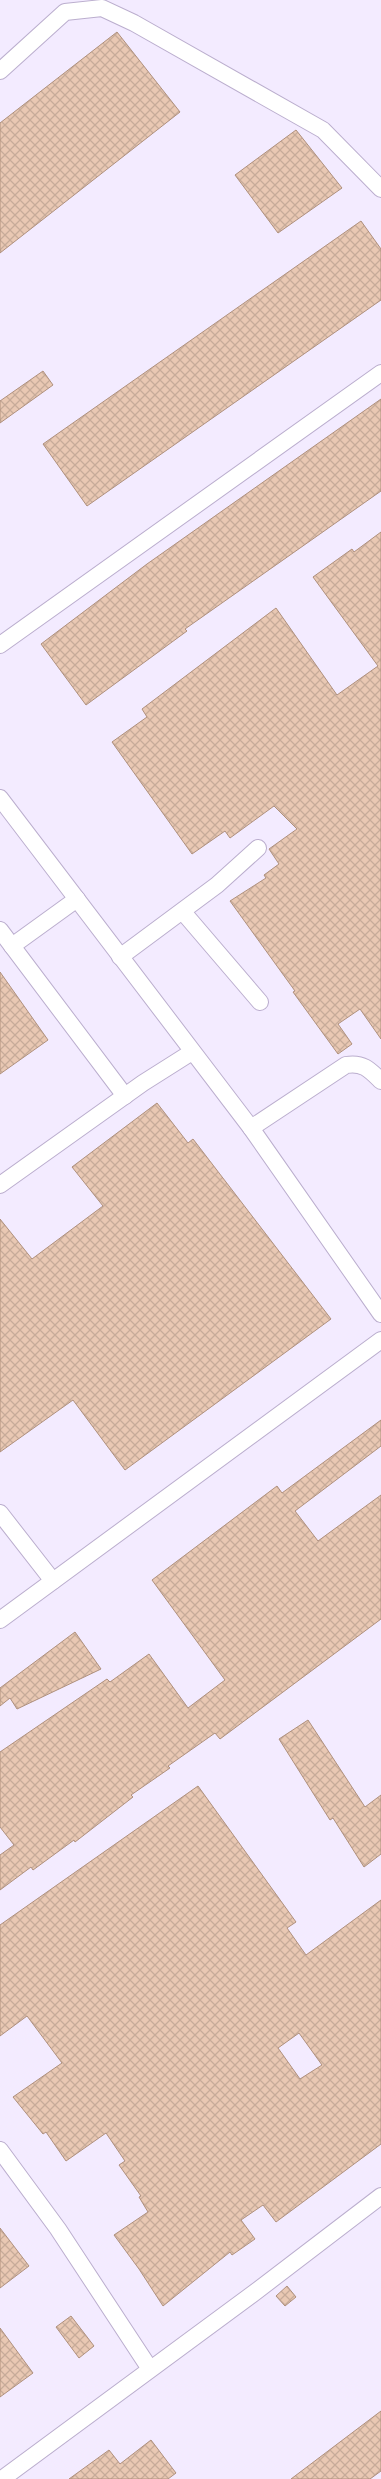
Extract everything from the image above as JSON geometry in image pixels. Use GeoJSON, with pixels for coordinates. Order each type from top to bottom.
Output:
{"type":"FeatureCollection","features":[{"type":"Feature","properties":{"kind":"street"},"geometry":{"type":"LineString","coordinates":[[0,71],[64,12],[102,8],[134,23],[323,130],[381,189]]}},
{"type":"Feature","properties":{"kind":"street"},"geometry":{"type":"LineString","coordinates":[[0,645],[381,373]]}},
{"type":"Feature","properties":{"kind":"street"},"geometry":{"type":"LineString","coordinates":[[0,798],[250,1128],[381,1314]]}},
{"type":"Feature","properties":{"kind":"street"},"geometry":{"type":"LineString","coordinates":[[120,957],[218,885],[258,848]]}},
{"type":"Feature","properties":{"kind":"street"},"geometry":{"type":"LineString","coordinates":[[12,946],[77,900]]}},
{"type":"Feature","properties":{"kind":"street"},"geometry":{"type":"LineString","coordinates":[[183,912],[260,1002]]}},
{"type":"Feature","properties":{"kind":"street"},"geometry":{"type":"LineString","coordinates":[[0,930],[125,1096]]}},
{"type":"Feature","properties":{"kind":"street"},"geometry":{"type":"LineString","coordinates":[[0,1185],[125,1096],[192,1052]]}},
{"type":"Feature","properties":{"kind":"street"},"geometry":{"type":"LineString","coordinates":[[250,1128],[346,1065],[358,1063],[367,1068],[381,1081]]}},
{"type":"Feature","properties":{"kind":"street"},"geometry":{"type":"LineString","coordinates":[[0,1620],[381,1340]]}},
{"type":"Feature","properties":{"kind":"street"},"geometry":{"type":"LineString","coordinates":[[0,1513],[53,1581]]}},
{"type":"Feature","properties":{"kind":"street"},"geometry":{"type":"LineString","coordinates":[[0,2150],[58,2229],[150,2369]]}},
{"type":"Feature","properties":{"kind":"street"},"geometry":{"type":"LineString","coordinates":[[2,2479],[254,2293],[381,2196]]}},
{"type":"Feature","properties":{"kind":"building"},"geometry":{"type":"Polygon","coordinates":[[[117,32],[180,112],[0,253],[0,123],[117,32]]]}},
{"type":"Feature","properties":{"kind":"building"},"geometry":{"type":"Polygon","coordinates":[[[296,130],[342,188],[278,233],[235,175],[296,130]]]}},
{"type":"Feature","properties":{"kind":"building"},"geometry":{"type":"Polygon","coordinates":[[[361,221],[381,249],[381,300],[87,506],[43,444],[361,221]]]}},
{"type":"Feature","properties":{"kind":"building"},"geometry":{"type":"Polygon","coordinates":[[[43,371],[53,385],[0,423],[0,401],[43,371]]]}},
{"type":"Feature","properties":{"kind":"building"},"geometry":{"type":"Polygon","coordinates":[[[381,399],[381,491],[185,629],[187,631],[86,705],[41,644],[147,564],[381,399]]]}},
{"type":"Feature","properties":{"kind":"building"},"geometry":{"type":"Polygon","coordinates":[[[381,532],[381,1039],[360,1009],[338,1024],[352,1044],[338,1054],[230,901],[266,878],[264,875],[279,864],[269,849],[297,829],[274,806],[230,838],[225,831],[192,854],[112,742],[147,717],[142,709],[276,608],[337,695],[378,666],[313,577],[352,549],[354,552],[381,532]]]}},
{"type":"Feature","properties":{"kind":"building"},"geometry":{"type":"Polygon","coordinates":[[[0,972],[48,1040],[0,1074],[0,972]]]}},
{"type":"Feature","properties":{"kind":"building"},"geometry":{"type":"Polygon","coordinates":[[[157,1103],[188,1143],[193,1139],[331,1319],[125,1470],[73,1400],[0,1452],[0,1219],[32,1259],[103,1206],[72,1167],[157,1103]]]}},
{"type":"Feature","properties":{"kind":"building"},"geometry":{"type":"Polygon","coordinates":[[[381,1420],[381,1446],[295,1511],[318,1541],[381,1495],[381,1619],[220,1739],[215,1733],[168,1766],[170,1768],[131,1795],[133,1797],[75,1842],[74,1840],[33,1870],[31,1867],[0,1890],[0,1855],[14,1845],[0,1827],[0,1752],[107,1679],[110,1682],[149,1654],[188,1708],[225,1680],[152,1580],[277,1486],[282,1493],[381,1420]]]}},
{"type":"Feature","properties":{"kind":"building"},"geometry":{"type":"Polygon","coordinates":[[[75,1632],[101,1669],[17,1709],[10,1698],[0,1706],[0,1688],[75,1632]]]}},
{"type":"Feature","properties":{"kind":"building"},"geometry":{"type":"Polygon","coordinates":[[[308,1720],[365,1807],[381,1795],[381,1854],[364,1867],[333,1818],[330,1820],[279,1739],[308,1720]]]}},
{"type":"Feature","properties":{"kind":"building"},"geometry":{"type":"Polygon","coordinates":[[[198,1786],[296,1922],[287,1928],[306,1955],[381,1900],[381,2144],[276,2222],[263,2205],[241,2220],[255,2239],[232,2255],[230,2252],[163,2306],[114,2235],[148,2212],[139,2197],[141,2196],[119,2165],[125,2161],[106,2133],[66,2161],[46,2132],[43,2134],[13,2097],[62,2063],[27,2016],[0,2036],[0,1925],[198,1786]],[[299,2033],[278,2048],[300,2079],[322,2065],[299,2033]]]}},
{"type":"Feature","properties":{"kind":"building"},"geometry":{"type":"Polygon","coordinates":[[[0,2228],[29,2266],[0,2288],[0,2228]]]}},
{"type":"Feature","properties":{"kind":"building"},"geometry":{"type":"Polygon","coordinates":[[[287,2286],[296,2297],[285,2306],[276,2296],[287,2286]]]}},
{"type":"Feature","properties":{"kind":"building"},"geometry":{"type":"Polygon","coordinates":[[[71,2316],[94,2346],[79,2358],[56,2327],[71,2316]]]}},
{"type":"Feature","properties":{"kind":"building"},"geometry":{"type":"Polygon","coordinates":[[[0,2328],[33,2373],[0,2397],[0,2328]]]}},
{"type":"Feature","properties":{"kind":"building"},"geometry":{"type":"Polygon","coordinates":[[[381,2411],[381,2471],[370,2479],[291,2479],[381,2411]]]}},
{"type":"Feature","properties":{"kind":"building"},"geometry":{"type":"Polygon","coordinates":[[[151,2440],[176,2473],[168,2479],[69,2479],[109,2450],[120,2464],[151,2440]]]}}]}
